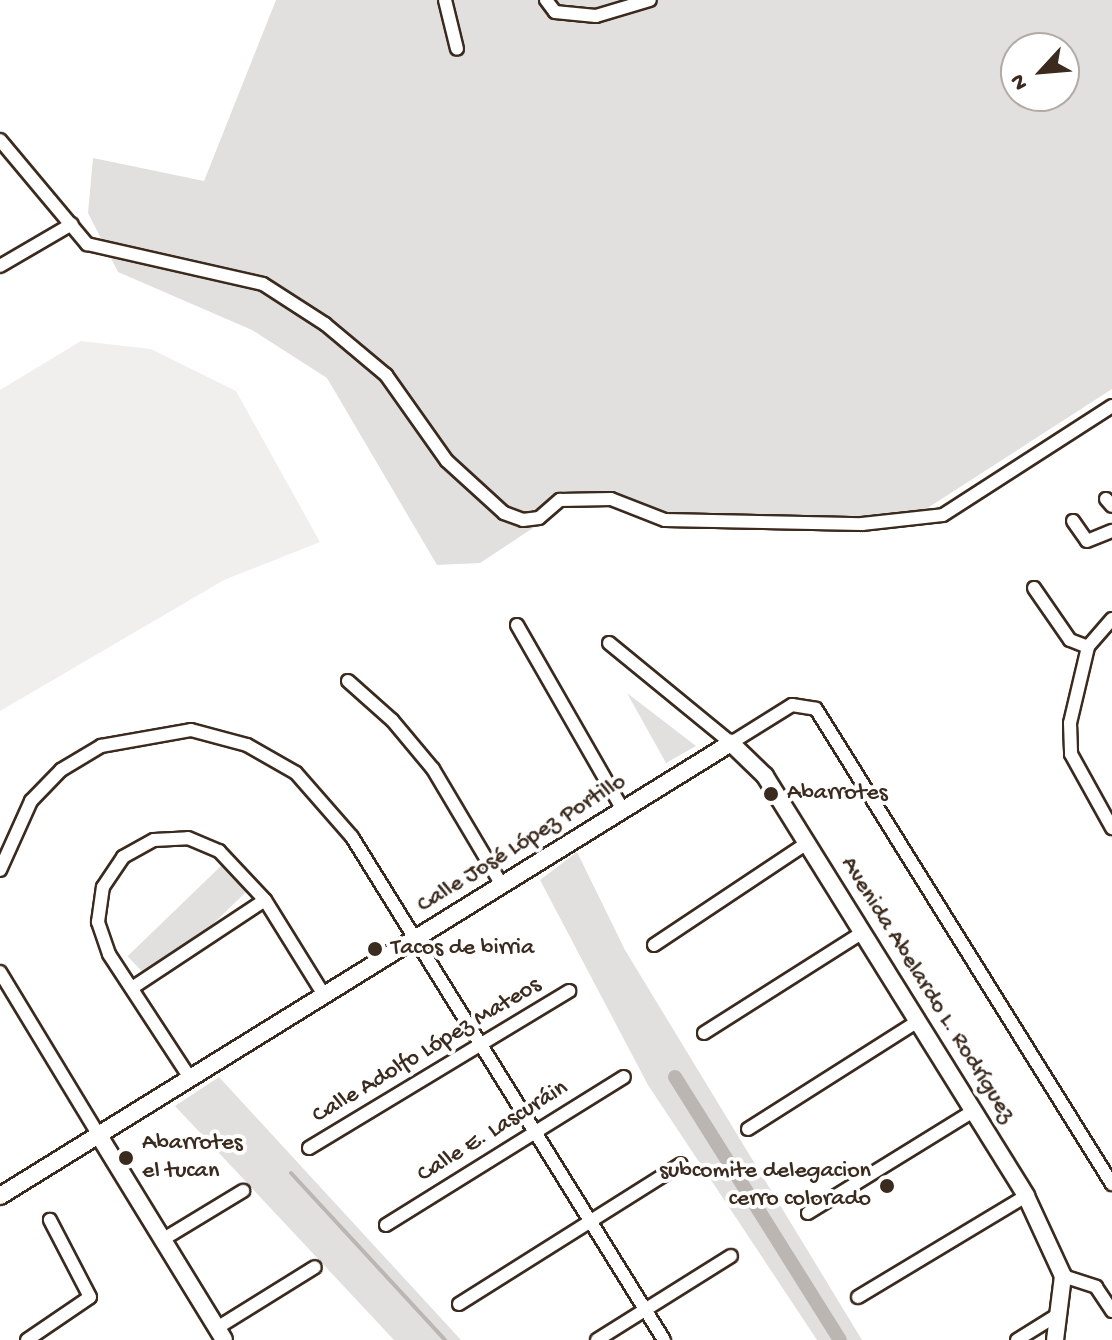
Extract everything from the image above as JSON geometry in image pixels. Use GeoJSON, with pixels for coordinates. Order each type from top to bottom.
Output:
{"type":"FeatureCollection","features":[{"type":"Feature","properties":{"kind":"street"},"geometry":{"type":"LineString","coordinates":[[445,0],[457,49]]}},
{"type":"Feature","properties":{"kind":"street"},"geometry":{"type":"LineString","coordinates":[[546,0],[555,12],[596,16],[650,0]]}},
{"type":"Feature","properties":{"kind":"street"},"geometry":{"type":"LineString","coordinates":[[0,140],[87,244],[105,252],[263,284],[325,324],[386,375],[447,461],[504,513],[523,520],[539,518],[560,500],[611,499],[665,520],[862,524],[943,515],[1112,406]]}},
{"type":"Feature","properties":{"kind":"street"},"geometry":{"type":"LineString","coordinates":[[0,266],[72,224]]}},
{"type":"Feature","properties":{"kind":"street"},"geometry":{"type":"LineString","coordinates":[[1073,521],[1087,541],[1112,531]]}},
{"type":"Feature","properties":{"kind":"street"},"geometry":{"type":"LineString","coordinates":[[1034,588],[1070,640],[1088,647]]}},
{"type":"Feature","properties":{"kind":"street"},"geometry":{"type":"LineString","coordinates":[[1112,619],[1088,647],[1070,723],[1071,754],[1112,828]]}},
{"type":"Feature","properties":{"kind":"street"},"geometry":{"type":"LineString","coordinates":[[517,625],[623,810]]}},
{"type":"Feature","properties":{"kind":"street"},"geometry":{"type":"LineString","coordinates":[[609,643],[731,743]]}},
{"type":"Feature","properties":{"kind":"street"},"geometry":{"type":"LineString","coordinates":[[348,681],[392,720],[433,769],[502,885]]}},
{"type":"Feature","properties":{"kind":"street","name":"Calle José López Portillo"},"geometry":{"type":"LineString","coordinates":[[0,1196],[792,705],[809,704],[821,716],[1112,1184]]}},
{"type":"Feature","properties":{"kind":"street"},"geometry":{"type":"LineString","coordinates":[[0,870],[16,825],[61,770],[101,746],[191,730],[247,745],[296,773],[352,837],[664,1340]]}},
{"type":"Feature","properties":{"kind":"street","name":"Avenida Abelardo L. Rodríguez"},"geometry":{"type":"LineString","coordinates":[[731,743],[765,776],[863,932],[1026,1196],[1063,1276]]}},
{"type":"Feature","properties":{"kind":"street"},"geometry":{"type":"LineString","coordinates":[[190,1078],[109,954],[98,922],[103,887],[123,857],[154,840],[188,838],[219,851],[265,900],[324,995]]}},
{"type":"Feature","properties":{"kind":"street"},"geometry":{"type":"LineString","coordinates":[[654,945],[807,843]]}},
{"type":"Feature","properties":{"kind":"street"},"geometry":{"type":"LineString","coordinates":[[132,988],[265,900]]}},
{"type":"Feature","properties":{"kind":"street"},"geometry":{"type":"LineString","coordinates":[[704,1033],[863,932]]}},
{"type":"Feature","properties":{"kind":"street"},"geometry":{"type":"LineString","coordinates":[[0,972],[220,1334],[315,1267]]}},
{"type":"Feature","properties":{"kind":"street","name":"Calle Adolfo López Mateos"},"geometry":{"type":"LineString","coordinates":[[309,1148],[569,991]]}},
{"type":"Feature","properties":{"kind":"street"},"geometry":{"type":"LineString","coordinates":[[748,1129],[918,1021]]}},
{"type":"Feature","properties":{"kind":"street","name":"Calle E. Lascuráin"},"geometry":{"type":"LineString","coordinates":[[386,1225],[624,1077]]}},
{"type":"Feature","properties":{"kind":"street"},"geometry":{"type":"LineString","coordinates":[[808,1213],[973,1111]]}},
{"type":"Feature","properties":{"kind":"street"},"geometry":{"type":"LineString","coordinates":[[459,1304],[681,1164]]}},
{"type":"Feature","properties":{"kind":"street"},"geometry":{"type":"LineString","coordinates":[[162,1240],[243,1191]]}},
{"type":"Feature","properties":{"kind":"street"},"geometry":{"type":"LineString","coordinates":[[858,1297],[1026,1196]]}},
{"type":"Feature","properties":{"kind":"street"},"geometry":{"type":"LineString","coordinates":[[27,1340],[90,1297],[50,1220]]}},
{"type":"Feature","properties":{"kind":"street"},"geometry":{"type":"LineString","coordinates":[[597,1340],[731,1256]]}},
{"type":"Feature","properties":{"kind":"street"},"geometry":{"type":"LineString","coordinates":[[1055,1340],[1063,1276],[1096,1287],[1112,1311]]}},
{"type":"Feature","properties":{"kind":"street"},"geometry":{"type":"LineString","coordinates":[[1017,1340],[1059,1314]]}},
{"type":"Feature","properties":{"kind":"shaded area"},"geometry":{"type":"Polygon","coordinates":[[[276,0],[1112,0],[1112,389],[909,520],[662,515],[571,503],[480,563],[437,565],[327,378],[252,330],[118,272],[88,213],[93,158],[204,181],[276,0]]]}},
{"type":"Feature","properties":{"kind":"shaded area"},"geometry":{"type":"Polygon","coordinates":[[[81,341],[151,349],[236,391],[320,542],[224,580],[0,711],[0,390],[81,341]]]}},
{"type":"Feature","properties":{"kind":"shaded area"},"geometry":{"type":"Polygon","coordinates":[[[627,693],[696,746],[666,763],[627,693]]]}},
{"type":"Feature","properties":{"kind":"shaded area"},"geometry":{"type":"Polygon","coordinates":[[[577,852],[625,950],[862,1340],[817,1340],[648,1085],[540,880],[577,852]]]}},
{"type":"Feature","properties":{"kind":"shaded area"},"geometry":{"type":"Polygon","coordinates":[[[221,866],[246,892],[152,982],[127,956],[221,866]]]}},
{"type":"Feature","properties":{"kind":"shaded area"},"geometry":{"type":"Polygon","coordinates":[[[219,1077],[461,1340],[394,1340],[175,1106],[219,1077]]]}},
{"type":"Feature","properties":{"kind":"waterway"},"geometry":{"type":"LineString","coordinates":[[675,1077],[840,1340]]}},
{"type":"Feature","properties":{"kind":"waterway"},"geometry":{"type":"LineString","coordinates":[[291,1173],[445,1340]]}},
{"type":"Feature","properties":{"kind":"place","name":"Abarrotes"},"geometry":{"type":"Point","coordinates":[771,794]}},
{"type":"Feature","properties":{"kind":"place","name":"Tacos de birria"},"geometry":{"type":"Point","coordinates":[375,949]}},
{"type":"Feature","properties":{"kind":"place","name":"Abarrotes el tucan"},"geometry":{"type":"Point","coordinates":[126,1158]}},
{"type":"Feature","properties":{"kind":"place","name":"subcomite delegacion cerro colorado"},"geometry":{"type":"Point","coordinates":[887,1186]}}]}
